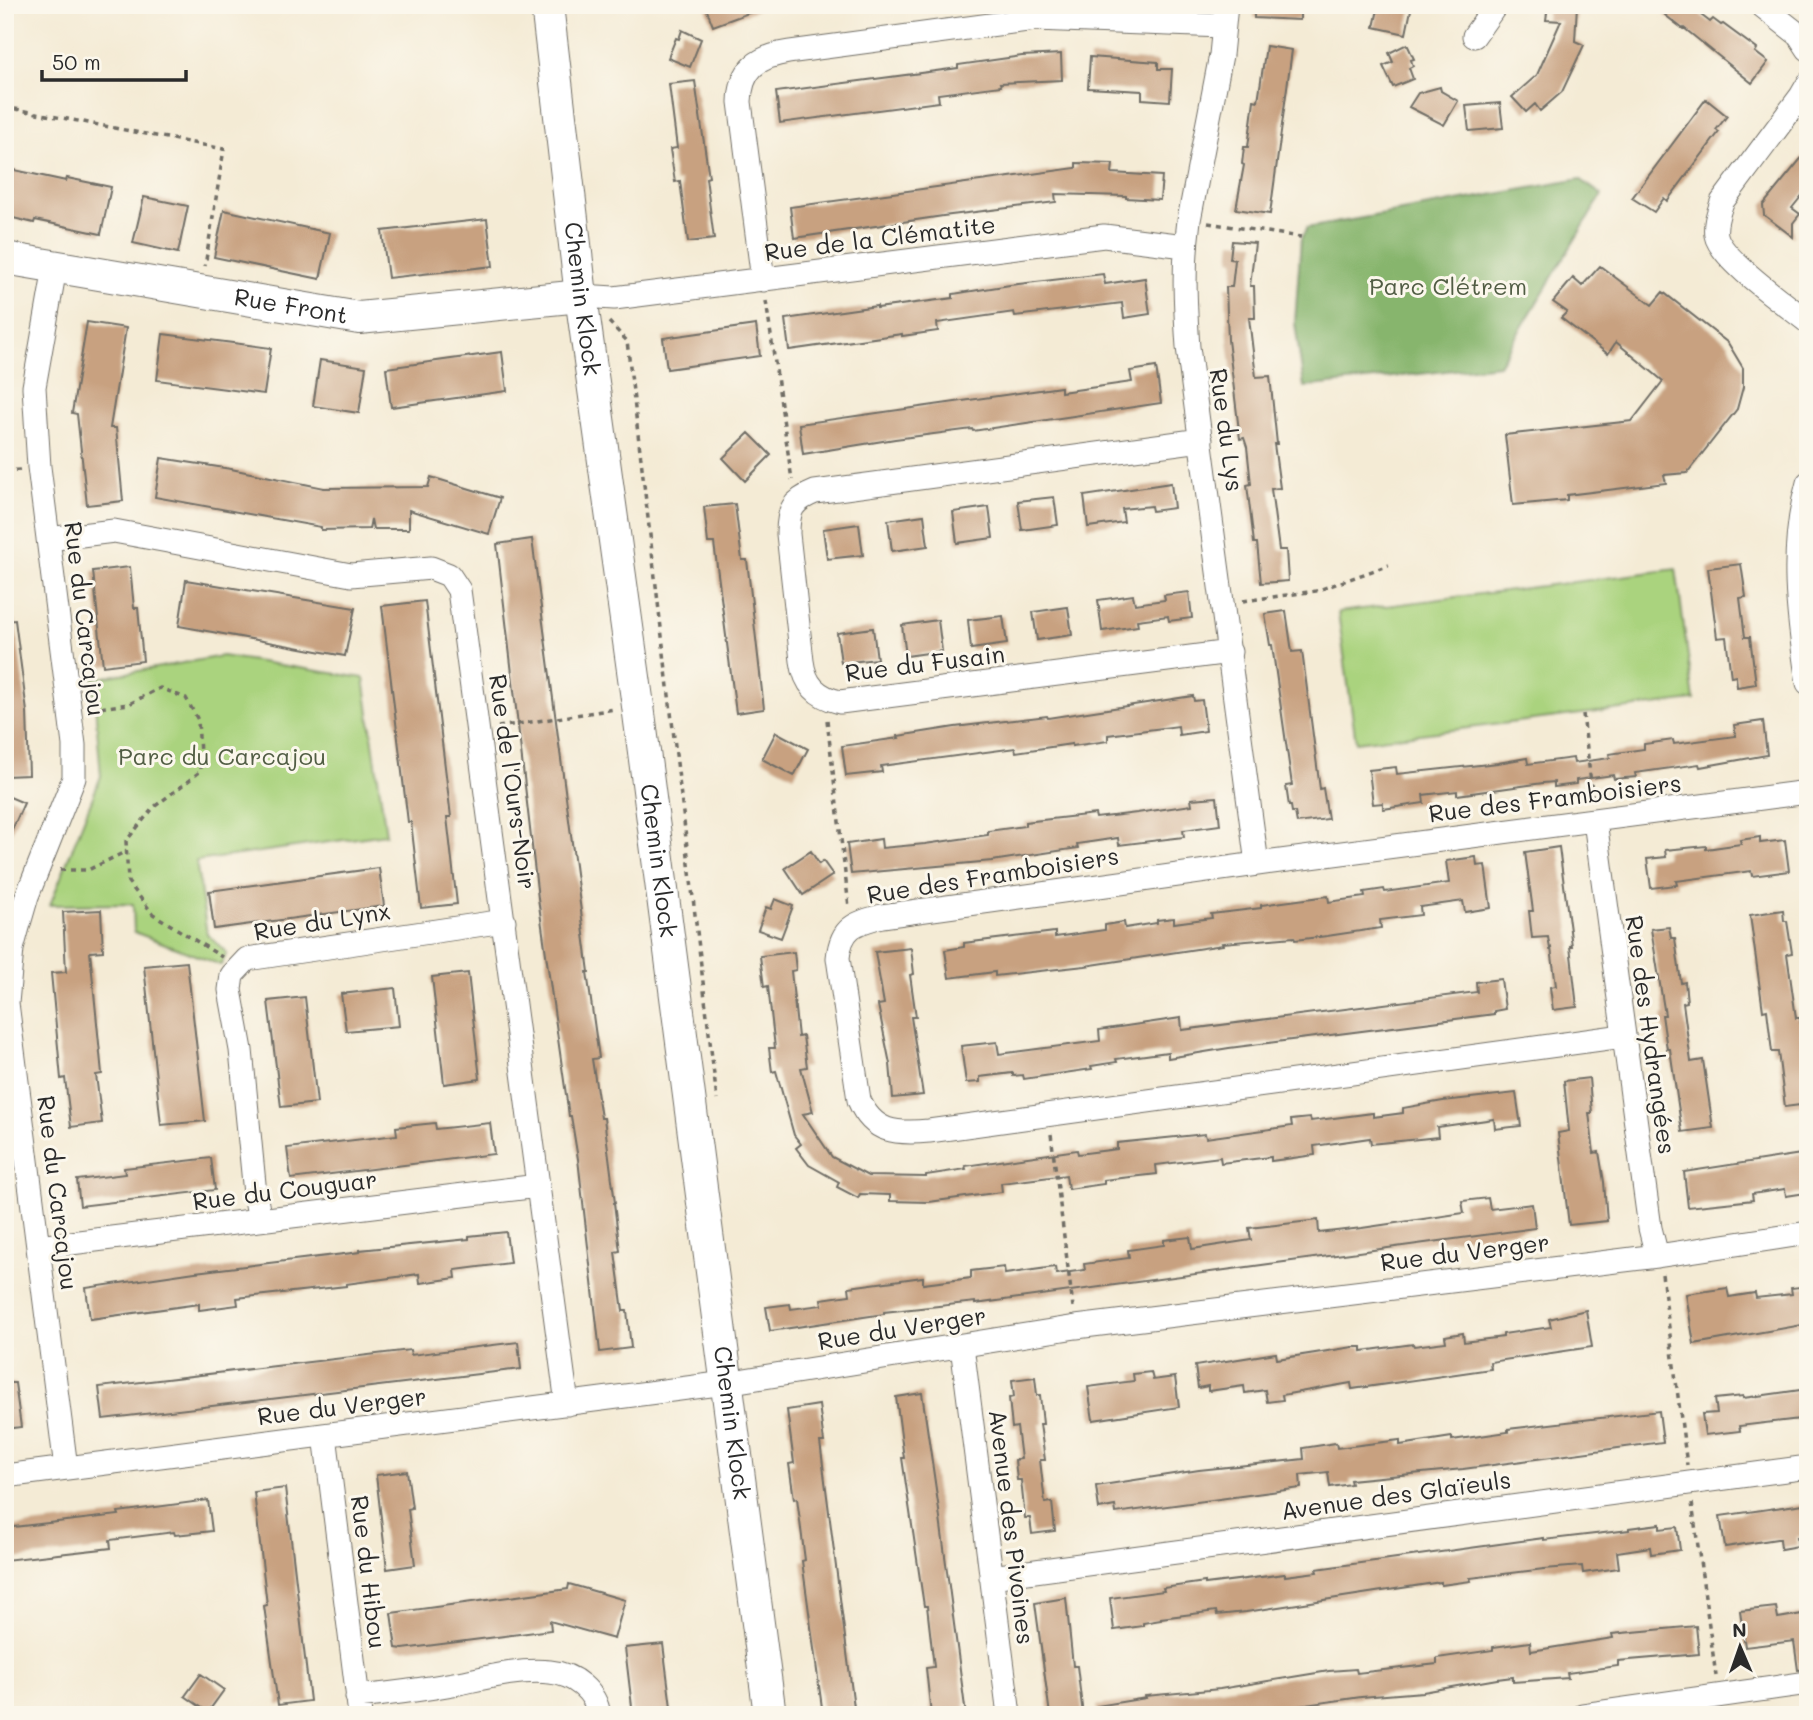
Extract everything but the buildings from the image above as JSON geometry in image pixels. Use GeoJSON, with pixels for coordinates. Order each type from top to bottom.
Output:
{"type":"FeatureCollection","features":[{"type":"Feature","properties":{"kind":"main road","name":"Chemin Klock"},"geometry":{"type":"LineString","coordinates":[[547,5],[581,296],[638,706],[770,1715]]}},
{"type":"Feature","properties":{"kind":"main road","name":"Rue Front"},"geometry":{"type":"LineString","coordinates":[[5,258],[359,318],[581,296]]}},
{"type":"Feature","properties":{"kind":"street"},"geometry":{"type":"LineString","coordinates":[[1474,36],[1496,5]]}},
{"type":"Feature","properties":{"kind":"street"},"geometry":{"type":"LineString","coordinates":[[1761,5],[1798,35],[1808,49]]}},
{"type":"Feature","properties":{"kind":"street"},"geometry":{"type":"LineString","coordinates":[[763,280],[740,102],[741,83],[759,61],[789,52],[1035,19],[1225,16]]}},
{"type":"Feature","properties":{"kind":"street","name":"Rue du Lys"},"geometry":{"type":"LineString","coordinates":[[1225,16],[1221,55],[1185,246],[1186,316],[1257,864]]}},
{"type":"Feature","properties":{"kind":"street"},"geometry":{"type":"LineString","coordinates":[[1808,84],[1723,202],[1717,218],[1716,234],[1721,248],[1734,262],[1808,322]]}},
{"type":"Feature","properties":{"kind":"street","name":"Rue de la Clématite"},"geometry":{"type":"LineString","coordinates":[[581,296],[614,298],[1104,236],[1185,246]]}},
{"type":"Feature","properties":{"kind":"street","name":"Rue du Carcajou"},"geometry":{"type":"LineString","coordinates":[[55,268],[34,387],[39,467],[74,745],[74,778],[27,896],[12,949],[7,1003],[66,1468]]}},
{"type":"Feature","properties":{"kind":"street"},"geometry":{"type":"LineString","coordinates":[[799,498],[815,492],[1201,440]]}},
{"type":"Feature","properties":{"kind":"street"},"geometry":{"type":"LineString","coordinates":[[1808,483],[1799,518],[1796,555],[1796,585],[1808,683]]}},
{"type":"Feature","properties":{"kind":"street","name":"Rue du Fusain"},"geometry":{"type":"LineString","coordinates":[[799,498],[788,518],[788,534],[802,661],[807,682],[813,691],[825,699],[840,702],[1230,652]]}},
{"type":"Feature","properties":{"kind":"street","name":"Rue de l'Ours-Noir"},"geometry":{"type":"LineString","coordinates":[[48,538],[114,531],[351,575],[430,568],[449,575],[459,590],[567,1404]]}},
{"type":"Feature","properties":{"kind":"street","name":"Rue des Framboisiers"},"geometry":{"type":"LineString","coordinates":[[1623,1036],[912,1133],[898,1132],[874,1124],[865,1114],[859,1100],[838,958],[839,943],[851,927],[882,916],[1808,792]]}},
{"type":"Feature","properties":{"kind":"street","name":"Rue des Hydrangées"},"geometry":{"type":"LineString","coordinates":[[1595,821],[1650,1228],[1657,1256]]}},
{"type":"Feature","properties":{"kind":"street","name":"Rue du Lynx"},"geometry":{"type":"LineString","coordinates":[[260,1220],[241,1050],[230,990],[232,975],[247,959],[504,921]]}},
{"type":"Feature","properties":{"kind":"street","name":"Rue du Couguar"},"geometry":{"type":"LineString","coordinates":[[38,1247],[538,1186]]}},
{"type":"Feature","properties":{"kind":"street","name":"Rue du Verger"},"geometry":{"type":"LineString","coordinates":[[5,1476],[726,1383],[1076,1327],[1657,1256],[1808,1233]]}},
{"type":"Feature","properties":{"kind":"street","name":"Avenue des Pivoines"},"geometry":{"type":"LineString","coordinates":[[962,1346],[1009,1715]]}},
{"type":"Feature","properties":{"kind":"street","name":"Rue du Hibou"},"geometry":{"type":"LineString","coordinates":[[325,1435],[358,1706]]}},
{"type":"Feature","properties":{"kind":"street","name":"Avenue des Glaïeuls"},"geometry":{"type":"LineString","coordinates":[[991,1577],[1808,1467]]}},
{"type":"Feature","properties":{"kind":"street"},"geometry":{"type":"LineString","coordinates":[[358,1706],[423,1689],[509,1673],[552,1672],[579,1682],[597,1702],[599,1715]]}},
{"type":"Feature","properties":{"kind":"street"},"geometry":{"type":"LineString","coordinates":[[1583,1715],[1808,1684]]}},
{"type":"Feature","properties":{"kind":"path"},"geometry":{"type":"LineString","coordinates":[[5,107],[223,149],[201,292]]}},
{"type":"Feature","properties":{"kind":"path"},"geometry":{"type":"LineString","coordinates":[[1202,222],[1301,237]]}},
{"type":"Feature","properties":{"kind":"path"},"geometry":{"type":"LineString","coordinates":[[763,280],[790,475],[799,498]]}},
{"type":"Feature","properties":{"kind":"path"},"geometry":{"type":"LineString","coordinates":[[608,320],[627,341],[717,1104]]}},
{"type":"Feature","properties":{"kind":"path"},"geometry":{"type":"LineString","coordinates":[[1223,604],[1316,591],[1390,565]]}},
{"type":"Feature","properties":{"kind":"path"},"geometry":{"type":"LineString","coordinates":[[69,711],[129,704],[160,688],[186,698],[198,720],[201,771],[154,807],[126,841],[128,882],[153,914],[239,968]]}},
{"type":"Feature","properties":{"kind":"path"},"geometry":{"type":"LineString","coordinates":[[825,699],[851,927]]}},
{"type":"Feature","properties":{"kind":"path"},"geometry":{"type":"LineString","coordinates":[[479,730],[638,706]]}},
{"type":"Feature","properties":{"kind":"path"},"geometry":{"type":"LineString","coordinates":[[1584,714],[1595,821]]}},
{"type":"Feature","properties":{"kind":"path"},"geometry":{"type":"LineString","coordinates":[[40,863],[55,870],[88,870],[127,851]]}},
{"type":"Feature","properties":{"kind":"path"},"geometry":{"type":"LineString","coordinates":[[1049,1114],[1076,1327]]}},
{"type":"Feature","properties":{"kind":"green space","name":"Parc Clétrem"},"geometry":{"type":"Polygon","coordinates":[[[1580,179],[1602,195],[1499,365],[1304,387],[1295,323],[1301,238],[1307,228],[1580,179]]]}},
{"type":"Feature","properties":{"kind":"green space"},"geometry":{"type":"Polygon","coordinates":[[[1676,569],[1694,700],[1356,742],[1338,612],[1676,569]]]}},
{"type":"Feature","properties":{"kind":"green space","name":"Parc du Carcajou"},"geometry":{"type":"Polygon","coordinates":[[[222,656],[364,678],[386,834],[196,861],[207,934],[227,953],[221,965],[134,932],[133,904],[50,905],[101,776],[93,679],[222,656]]]}}]}
